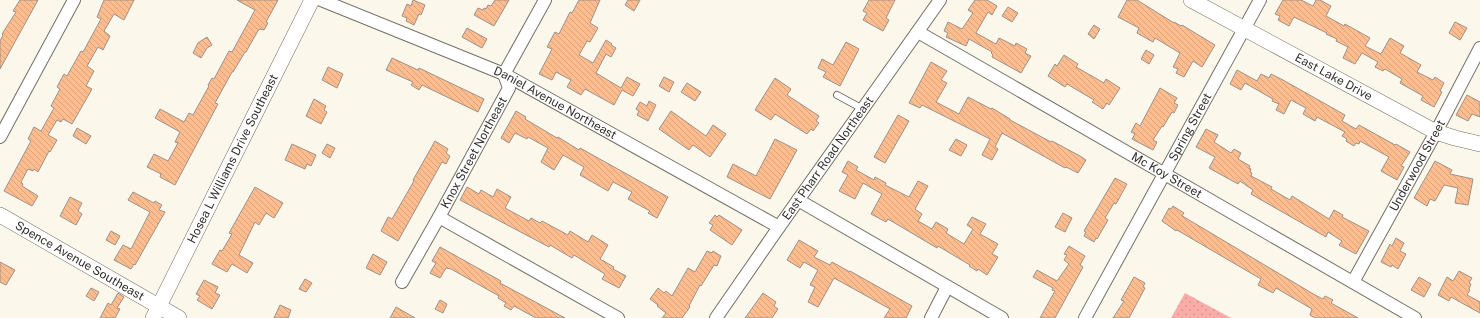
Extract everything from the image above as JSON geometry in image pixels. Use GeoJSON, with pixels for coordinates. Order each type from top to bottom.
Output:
{"type":"FeatureCollection","features":[{"type":"Feature","properties":{"kind":"street"},"geometry":{"type":"LineString","coordinates":[[0,137],[74,0]]}},
{"type":"Feature","properties":{"kind":"street","name":"Hosea L Williams Drive Southeast"},"geometry":{"type":"LineString","coordinates":[[156,312],[312,0]]}},
{"type":"Feature","properties":{"kind":"street","name":"Daniel Avenue Northeast"},"geometry":{"type":"LineString","coordinates":[[321,0],[504,74],[779,227]]}},
{"type":"Feature","properties":{"kind":"street"},"geometry":{"type":"LineString","coordinates":[[504,74],[545,0]]}},
{"type":"Feature","properties":{"kind":"street","name":"East Pharr Road Northeast"},"geometry":{"type":"LineString","coordinates":[[716,318],[940,0]]}},
{"type":"Feature","properties":{"kind":"street","name":"East Lake Drive"},"geometry":{"type":"LineString","coordinates":[[1192,0],[1436,132],[1480,144]]}},
{"type":"Feature","properties":{"kind":"street","name":"Spring Street"},"geometry":{"type":"LineString","coordinates":[[1085,318],[1260,0]]}},
{"type":"Feature","properties":{"kind":"street","name":"Mc Koy Street"},"geometry":{"type":"LineString","coordinates":[[918,32],[1415,318]]}},
{"type":"Feature","properties":{"kind":"street","name":"Underwood Street"},"geometry":{"type":"LineString","coordinates":[[1353,282],[1436,132],[1480,48]]}},
{"type":"Feature","properties":{"kind":"street","name":"Knox Street Northeast"},"geometry":{"type":"LineString","coordinates":[[402,282],[509,88],[504,74]]}},
{"type":"Feature","properties":{"kind":"street"},"geometry":{"type":"LineString","coordinates":[[798,200],[1002,318]]}},
{"type":"Feature","properties":{"kind":"street","name":"Spence Avenue Southeast"},"geometry":{"type":"LineString","coordinates":[[0,215],[156,312],[179,318]]}},
{"type":"Feature","properties":{"kind":"street"},"geometry":{"type":"LineString","coordinates":[[439,217],[618,318]]}},
{"type":"Feature","properties":{"kind":"street"},"geometry":{"type":"LineString","coordinates":[[931,318],[947,287]]}},
{"type":"Feature","properties":{"kind":"lane"},"geometry":{"type":"LineString","coordinates":[[837,95],[863,109]]}},
{"type":"Feature","properties":{"kind":"shaded area"},"geometry":{"type":"Polygon","coordinates":[[[1185,293],[1231,318],[1171,318],[1185,293]]]}},
{"type":"Feature","properties":{"kind":"building"},"geometry":{"type":"Polygon","coordinates":[[[20,0],[38,0],[0,69],[0,41],[3,35],[2,34],[16,12],[13,11],[20,0]]]}},
{"type":"Feature","properties":{"kind":"building"},"geometry":{"type":"Polygon","coordinates":[[[104,0],[134,0],[124,20],[114,14],[104,31],[110,36],[103,50],[98,47],[87,66],[94,71],[86,86],[92,89],[72,124],[63,119],[61,122],[57,120],[48,135],[57,140],[50,152],[49,151],[38,172],[34,169],[33,171],[28,169],[21,182],[23,184],[22,186],[38,196],[32,206],[4,191],[31,141],[28,139],[34,127],[41,131],[54,108],[51,106],[60,89],[57,87],[64,74],[67,76],[81,51],[83,52],[101,19],[97,17],[104,0]]]}},
{"type":"Feature","properties":{"kind":"building"},"geometry":{"type":"Polygon","coordinates":[[[237,0],[278,0],[266,22],[268,23],[264,30],[259,29],[246,52],[232,72],[215,103],[218,104],[175,185],[160,177],[161,174],[147,167],[154,154],[168,161],[178,143],[175,142],[180,132],[155,118],[160,109],[184,122],[189,113],[193,115],[212,78],[214,79],[229,51],[232,52],[255,10],[237,0]]]}},
{"type":"Feature","properties":{"kind":"building"},"geometry":{"type":"Polygon","coordinates":[[[413,0],[425,5],[421,15],[419,14],[414,25],[406,21],[407,18],[402,16],[407,4],[411,6],[413,0]]]}},
{"type":"Feature","properties":{"kind":"building"},"geometry":{"type":"Polygon","coordinates":[[[495,0],[509,0],[494,26],[474,15],[478,8],[483,10],[484,8],[486,9],[488,5],[491,6],[495,0]]]}},
{"type":"Feature","properties":{"kind":"building"},"geometry":{"type":"Polygon","coordinates":[[[579,0],[600,0],[590,23],[598,28],[590,42],[587,41],[579,55],[593,63],[606,40],[616,48],[611,57],[606,54],[596,73],[621,88],[627,77],[640,84],[633,96],[622,90],[614,105],[585,89],[581,95],[567,87],[571,80],[556,72],[552,80],[539,74],[552,49],[547,47],[555,32],[559,34],[570,12],[572,13],[579,0]]]}},
{"type":"Feature","properties":{"kind":"building"},"geometry":{"type":"Polygon","coordinates":[[[628,0],[640,0],[634,11],[625,5],[628,0]]]}},
{"type":"Feature","properties":{"kind":"building"},"geometry":{"type":"Polygon","coordinates":[[[869,0],[895,0],[886,18],[889,20],[883,31],[863,20],[867,13],[863,11],[869,0]]]}},
{"type":"Feature","properties":{"kind":"building"},"geometry":{"type":"Polygon","coordinates":[[[975,0],[987,0],[997,6],[992,15],[988,12],[976,33],[996,44],[999,38],[1015,46],[1016,43],[1027,49],[1025,53],[1031,56],[1021,73],[992,57],[992,52],[969,39],[966,46],[946,37],[948,33],[944,31],[948,22],[962,29],[973,13],[968,10],[975,0]]]}},
{"type":"Feature","properties":{"kind":"building"},"geometry":{"type":"Polygon","coordinates":[[[1127,0],[1137,0],[1174,23],[1181,26],[1182,25],[1215,45],[1202,67],[1193,61],[1184,77],[1176,73],[1178,69],[1173,67],[1180,53],[1155,38],[1153,42],[1137,33],[1139,28],[1118,17],[1127,0]]]}},
{"type":"Feature","properties":{"kind":"building"},"geometry":{"type":"Polygon","coordinates":[[[1283,0],[1301,0],[1313,6],[1316,0],[1320,0],[1331,6],[1326,16],[1344,26],[1345,24],[1370,38],[1365,46],[1381,54],[1390,38],[1404,46],[1400,53],[1421,65],[1417,72],[1433,80],[1435,77],[1444,83],[1440,91],[1442,92],[1434,107],[1421,100],[1423,96],[1400,83],[1402,79],[1385,69],[1383,71],[1375,67],[1378,62],[1362,53],[1355,64],[1343,58],[1348,47],[1336,41],[1337,39],[1326,34],[1327,33],[1294,17],[1289,26],[1278,20],[1280,16],[1275,14],[1283,0]]]}},
{"type":"Feature","properties":{"kind":"building"},"geometry":{"type":"Polygon","coordinates":[[[1008,7],[1018,13],[1012,22],[1002,16],[1008,7]]]}},
{"type":"Feature","properties":{"kind":"building"},"geometry":{"type":"Polygon","coordinates":[[[1455,22],[1467,28],[1460,40],[1449,33],[1455,22]]]}},
{"type":"Feature","properties":{"kind":"building"},"geometry":{"type":"Polygon","coordinates":[[[1094,25],[1100,29],[1094,39],[1088,34],[1094,25]]]}},
{"type":"Feature","properties":{"kind":"building"},"geometry":{"type":"Polygon","coordinates":[[[467,28],[487,39],[482,48],[462,37],[467,28]]]}},
{"type":"Feature","properties":{"kind":"building"},"geometry":{"type":"Polygon","coordinates":[[[207,37],[212,45],[207,48],[201,58],[193,53],[198,43],[207,37]]]}},
{"type":"Feature","properties":{"kind":"building"},"geometry":{"type":"Polygon","coordinates":[[[846,42],[859,49],[840,86],[823,77],[826,72],[818,68],[822,59],[833,65],[846,42]]]}},
{"type":"Feature","properties":{"kind":"building"},"geometry":{"type":"Polygon","coordinates":[[[1146,50],[1154,55],[1149,64],[1141,59],[1146,50]]]}},
{"type":"Feature","properties":{"kind":"building"},"geometry":{"type":"Polygon","coordinates":[[[1064,55],[1078,64],[1076,67],[1104,83],[1106,79],[1120,88],[1109,105],[1107,103],[1103,109],[1092,102],[1094,100],[1067,84],[1065,87],[1048,76],[1055,64],[1057,66],[1064,55]]]}},
{"type":"Feature","properties":{"kind":"building"},"geometry":{"type":"Polygon","coordinates":[[[392,58],[418,70],[419,68],[484,99],[478,112],[422,85],[419,90],[411,85],[413,82],[386,70],[392,58]]]}},
{"type":"Feature","properties":{"kind":"building"},"geometry":{"type":"Polygon","coordinates":[[[931,62],[947,71],[941,80],[947,83],[936,102],[959,114],[968,97],[991,109],[992,108],[1010,120],[1086,160],[1078,173],[1066,167],[1065,168],[1002,133],[995,147],[998,149],[992,160],[982,155],[990,139],[922,105],[920,108],[909,103],[931,62]]]}},
{"type":"Feature","properties":{"kind":"building"},"geometry":{"type":"Polygon","coordinates":[[[328,67],[343,74],[337,88],[322,80],[328,67]]]}},
{"type":"Feature","properties":{"kind":"building"},"geometry":{"type":"Polygon","coordinates":[[[1237,70],[1257,81],[1261,74],[1269,78],[1271,74],[1345,115],[1342,121],[1356,129],[1359,125],[1410,152],[1401,166],[1404,167],[1397,180],[1381,171],[1389,157],[1360,141],[1359,144],[1356,143],[1354,146],[1346,141],[1347,139],[1342,136],[1345,132],[1317,117],[1315,121],[1303,114],[1306,108],[1291,100],[1284,114],[1276,110],[1279,104],[1272,101],[1273,99],[1245,83],[1241,90],[1230,84],[1237,70]]]}},
{"type":"Feature","properties":{"kind":"building"},"geometry":{"type":"Polygon","coordinates":[[[664,77],[674,82],[669,92],[659,86],[664,77]]]}},
{"type":"Feature","properties":{"kind":"building"},"geometry":{"type":"Polygon","coordinates":[[[775,78],[791,89],[787,95],[819,116],[816,121],[819,123],[813,131],[811,129],[807,134],[775,114],[771,120],[755,110],[775,78]]]}},
{"type":"Feature","properties":{"kind":"building"},"geometry":{"type":"Polygon","coordinates":[[[687,83],[701,92],[695,101],[681,92],[687,83]]]}},
{"type":"Feature","properties":{"kind":"building"},"geometry":{"type":"Polygon","coordinates":[[[1160,88],[1177,98],[1174,103],[1178,105],[1174,113],[1172,112],[1153,140],[1157,142],[1153,150],[1132,139],[1135,134],[1131,132],[1136,123],[1140,126],[1160,88]]]}},
{"type":"Feature","properties":{"kind":"building"},"geometry":{"type":"Polygon","coordinates":[[[1467,95],[1480,102],[1480,117],[1472,114],[1468,121],[1456,115],[1467,95]]]}},
{"type":"Feature","properties":{"kind":"building"},"geometry":{"type":"Polygon","coordinates":[[[314,99],[326,106],[324,110],[327,112],[321,124],[306,116],[314,99]]]}},
{"type":"Feature","properties":{"kind":"building"},"geometry":{"type":"Polygon","coordinates":[[[649,101],[656,105],[648,121],[637,115],[639,111],[636,109],[640,102],[647,106],[649,101]]]}},
{"type":"Feature","properties":{"kind":"building"},"geometry":{"type":"Polygon","coordinates":[[[516,111],[526,117],[525,119],[557,138],[558,137],[579,150],[580,148],[668,197],[657,218],[648,213],[650,211],[628,199],[632,192],[613,182],[608,191],[580,175],[584,167],[563,155],[554,170],[541,162],[548,148],[528,137],[527,139],[515,133],[509,143],[501,138],[516,111]]]}},
{"type":"Feature","properties":{"kind":"building"},"geometry":{"type":"Polygon","coordinates":[[[671,111],[706,136],[713,125],[726,134],[710,157],[693,145],[689,150],[659,129],[671,111]]]}},
{"type":"Feature","properties":{"kind":"building"},"geometry":{"type":"Polygon","coordinates":[[[898,115],[909,121],[885,163],[874,157],[898,115]]]}},
{"type":"Feature","properties":{"kind":"building"},"geometry":{"type":"Polygon","coordinates":[[[77,128],[91,136],[86,144],[73,136],[77,128]]]}},
{"type":"Feature","properties":{"kind":"building"},"geometry":{"type":"Polygon","coordinates":[[[1206,129],[1218,135],[1214,142],[1231,153],[1234,149],[1241,153],[1238,159],[1250,166],[1250,172],[1252,173],[1251,176],[1272,187],[1271,189],[1290,200],[1292,196],[1329,219],[1334,210],[1343,215],[1342,217],[1369,231],[1356,254],[1339,245],[1342,241],[1328,232],[1326,237],[1251,194],[1253,190],[1240,181],[1238,184],[1209,168],[1215,157],[1196,147],[1206,129]]]}},
{"type":"Feature","properties":{"kind":"building"},"geometry":{"type":"Polygon","coordinates":[[[775,139],[797,150],[770,199],[727,177],[733,164],[756,176],[775,139]]]}},
{"type":"Feature","properties":{"kind":"building"},"geometry":{"type":"Polygon","coordinates":[[[956,139],[967,145],[961,156],[949,150],[956,139]]]}},
{"type":"Feature","properties":{"kind":"building"},"geometry":{"type":"Polygon","coordinates":[[[435,141],[448,149],[446,153],[450,156],[446,164],[442,162],[398,241],[381,231],[388,217],[392,219],[435,141]]]}},
{"type":"Feature","properties":{"kind":"building"},"geometry":{"type":"Polygon","coordinates":[[[292,144],[316,155],[311,166],[307,164],[305,169],[285,160],[292,144]]]}},
{"type":"Feature","properties":{"kind":"building"},"geometry":{"type":"Polygon","coordinates":[[[327,144],[335,148],[330,158],[322,153],[327,144]]]}},
{"type":"Feature","properties":{"kind":"building"},"geometry":{"type":"Polygon","coordinates":[[[848,161],[858,167],[856,170],[874,180],[875,177],[886,183],[885,185],[909,197],[918,181],[928,186],[915,209],[922,214],[918,221],[932,229],[936,222],[948,229],[946,233],[964,244],[973,229],[967,225],[972,217],[986,224],[980,234],[998,244],[992,254],[998,257],[987,275],[978,269],[977,271],[969,266],[970,265],[938,246],[937,248],[888,219],[886,222],[871,214],[882,194],[863,183],[855,199],[839,191],[848,175],[842,172],[848,161]]]}},
{"type":"Feature","properties":{"kind":"building"},"geometry":{"type":"Polygon","coordinates":[[[1435,161],[1452,170],[1450,174],[1473,179],[1468,205],[1455,203],[1458,188],[1444,185],[1435,201],[1430,199],[1427,206],[1414,198],[1435,161]]]}},
{"type":"Feature","properties":{"kind":"building"},"geometry":{"type":"Polygon","coordinates":[[[1115,178],[1127,184],[1116,204],[1114,203],[1105,218],[1108,220],[1094,242],[1084,236],[1086,232],[1084,231],[1115,178]]]}},
{"type":"Feature","properties":{"kind":"building"},"geometry":{"type":"Polygon","coordinates":[[[255,187],[283,203],[274,218],[266,213],[259,225],[255,222],[239,255],[253,263],[247,273],[232,264],[227,272],[212,264],[232,234],[229,233],[255,187]]]}},
{"type":"Feature","properties":{"kind":"building"},"geometry":{"type":"Polygon","coordinates":[[[467,187],[479,194],[481,190],[493,197],[497,189],[511,197],[505,208],[529,221],[531,218],[540,223],[542,221],[568,235],[570,231],[588,242],[592,235],[608,245],[600,259],[614,267],[613,269],[626,276],[619,288],[602,279],[605,274],[574,255],[572,258],[550,245],[549,247],[460,200],[467,187]]]}},
{"type":"Feature","properties":{"kind":"building"},"geometry":{"type":"Polygon","coordinates":[[[133,192],[154,203],[155,201],[162,205],[159,210],[165,212],[135,265],[134,264],[131,269],[114,260],[123,245],[131,249],[150,212],[128,200],[133,192]]]}},
{"type":"Feature","properties":{"kind":"building"},"geometry":{"type":"Polygon","coordinates":[[[70,197],[82,203],[78,211],[82,214],[76,225],[60,216],[70,197]]]}},
{"type":"Feature","properties":{"kind":"building"},"geometry":{"type":"Polygon","coordinates":[[[1173,206],[1184,213],[1182,216],[1315,295],[1323,299],[1325,296],[1333,300],[1331,303],[1358,318],[1315,318],[1310,315],[1312,309],[1276,288],[1273,293],[1258,285],[1261,279],[1177,230],[1176,231],[1162,221],[1169,208],[1171,209],[1173,206]]]}},
{"type":"Feature","properties":{"kind":"building"},"geometry":{"type":"Polygon","coordinates":[[[1063,213],[1072,218],[1065,232],[1055,227],[1063,213]]]}},
{"type":"Feature","properties":{"kind":"building"},"geometry":{"type":"Polygon","coordinates":[[[715,215],[717,217],[719,215],[742,230],[732,245],[710,230],[713,225],[709,223],[715,215]]]}},
{"type":"Feature","properties":{"kind":"building"},"geometry":{"type":"Polygon","coordinates":[[[111,231],[120,236],[115,245],[106,240],[111,231]]]}},
{"type":"Feature","properties":{"kind":"building"},"geometry":{"type":"Polygon","coordinates":[[[1396,238],[1404,243],[1400,251],[1406,254],[1398,269],[1392,265],[1391,267],[1381,262],[1390,244],[1392,246],[1396,238]]]}},
{"type":"Feature","properties":{"kind":"building"},"geometry":{"type":"Polygon","coordinates":[[[799,240],[818,251],[814,257],[830,265],[832,262],[850,271],[912,306],[906,318],[884,318],[890,309],[834,278],[818,307],[808,302],[815,287],[810,285],[818,270],[804,262],[800,268],[787,260],[799,240]]]}},
{"type":"Feature","properties":{"kind":"building"},"geometry":{"type":"Polygon","coordinates":[[[1069,246],[1085,256],[1080,265],[1083,267],[1055,318],[1040,318],[1055,291],[1052,290],[1053,288],[1033,277],[1037,270],[1057,281],[1069,264],[1064,260],[1067,255],[1064,254],[1069,246]]]}},
{"type":"Feature","properties":{"kind":"building"},"geometry":{"type":"Polygon","coordinates":[[[440,247],[501,281],[500,283],[565,318],[536,318],[514,306],[511,310],[504,306],[506,303],[498,298],[499,296],[451,269],[446,268],[440,278],[430,273],[436,263],[432,261],[440,247]]]}},
{"type":"Feature","properties":{"kind":"building"},"geometry":{"type":"Polygon","coordinates":[[[707,251],[712,253],[713,251],[721,256],[717,266],[714,265],[701,286],[700,285],[689,306],[690,307],[682,318],[662,318],[666,313],[650,299],[658,288],[664,293],[666,291],[672,296],[688,268],[695,272],[707,251]]]}},
{"type":"Feature","properties":{"kind":"building"},"geometry":{"type":"Polygon","coordinates":[[[373,254],[387,262],[380,275],[366,268],[373,254]]]}},
{"type":"Feature","properties":{"kind":"building"},"geometry":{"type":"Polygon","coordinates":[[[0,262],[15,270],[6,285],[0,282],[0,262]]]}},
{"type":"Feature","properties":{"kind":"building"},"geometry":{"type":"Polygon","coordinates":[[[1459,271],[1472,278],[1469,283],[1471,284],[1470,290],[1467,295],[1480,302],[1480,313],[1451,297],[1449,301],[1438,295],[1447,277],[1453,281],[1459,271]]]}},
{"type":"Feature","properties":{"kind":"building"},"geometry":{"type":"Polygon","coordinates":[[[1134,277],[1145,283],[1143,287],[1145,288],[1129,318],[1113,318],[1124,301],[1121,300],[1134,277]]]}},
{"type":"Feature","properties":{"kind":"building"},"geometry":{"type":"Polygon","coordinates":[[[1419,277],[1431,284],[1424,297],[1411,290],[1419,277]]]}},
{"type":"Feature","properties":{"kind":"building"},"geometry":{"type":"Polygon","coordinates":[[[305,279],[312,283],[306,292],[299,289],[305,279]]]}},
{"type":"Feature","properties":{"kind":"building"},"geometry":{"type":"Polygon","coordinates":[[[204,280],[218,287],[215,293],[220,295],[212,309],[197,300],[200,296],[196,294],[204,280]]]}},
{"type":"Feature","properties":{"kind":"building"},"geometry":{"type":"Polygon","coordinates":[[[91,288],[99,292],[94,301],[86,296],[91,288]]]}},
{"type":"Feature","properties":{"kind":"building"},"geometry":{"type":"Polygon","coordinates":[[[118,293],[124,297],[117,308],[120,309],[115,318],[100,318],[108,303],[111,305],[118,293]]]}},
{"type":"Feature","properties":{"kind":"building"},"geometry":{"type":"Polygon","coordinates":[[[763,293],[776,302],[774,306],[778,309],[772,318],[745,318],[763,293]]]}},
{"type":"Feature","properties":{"kind":"building"},"geometry":{"type":"Polygon","coordinates":[[[440,300],[447,304],[443,313],[435,309],[440,300]]]}},
{"type":"Feature","properties":{"kind":"building"},"geometry":{"type":"Polygon","coordinates":[[[280,305],[291,310],[288,318],[274,318],[280,305]]]}},
{"type":"Feature","properties":{"kind":"building"},"geometry":{"type":"Polygon","coordinates":[[[396,307],[415,318],[390,318],[396,307]]]}}]}
